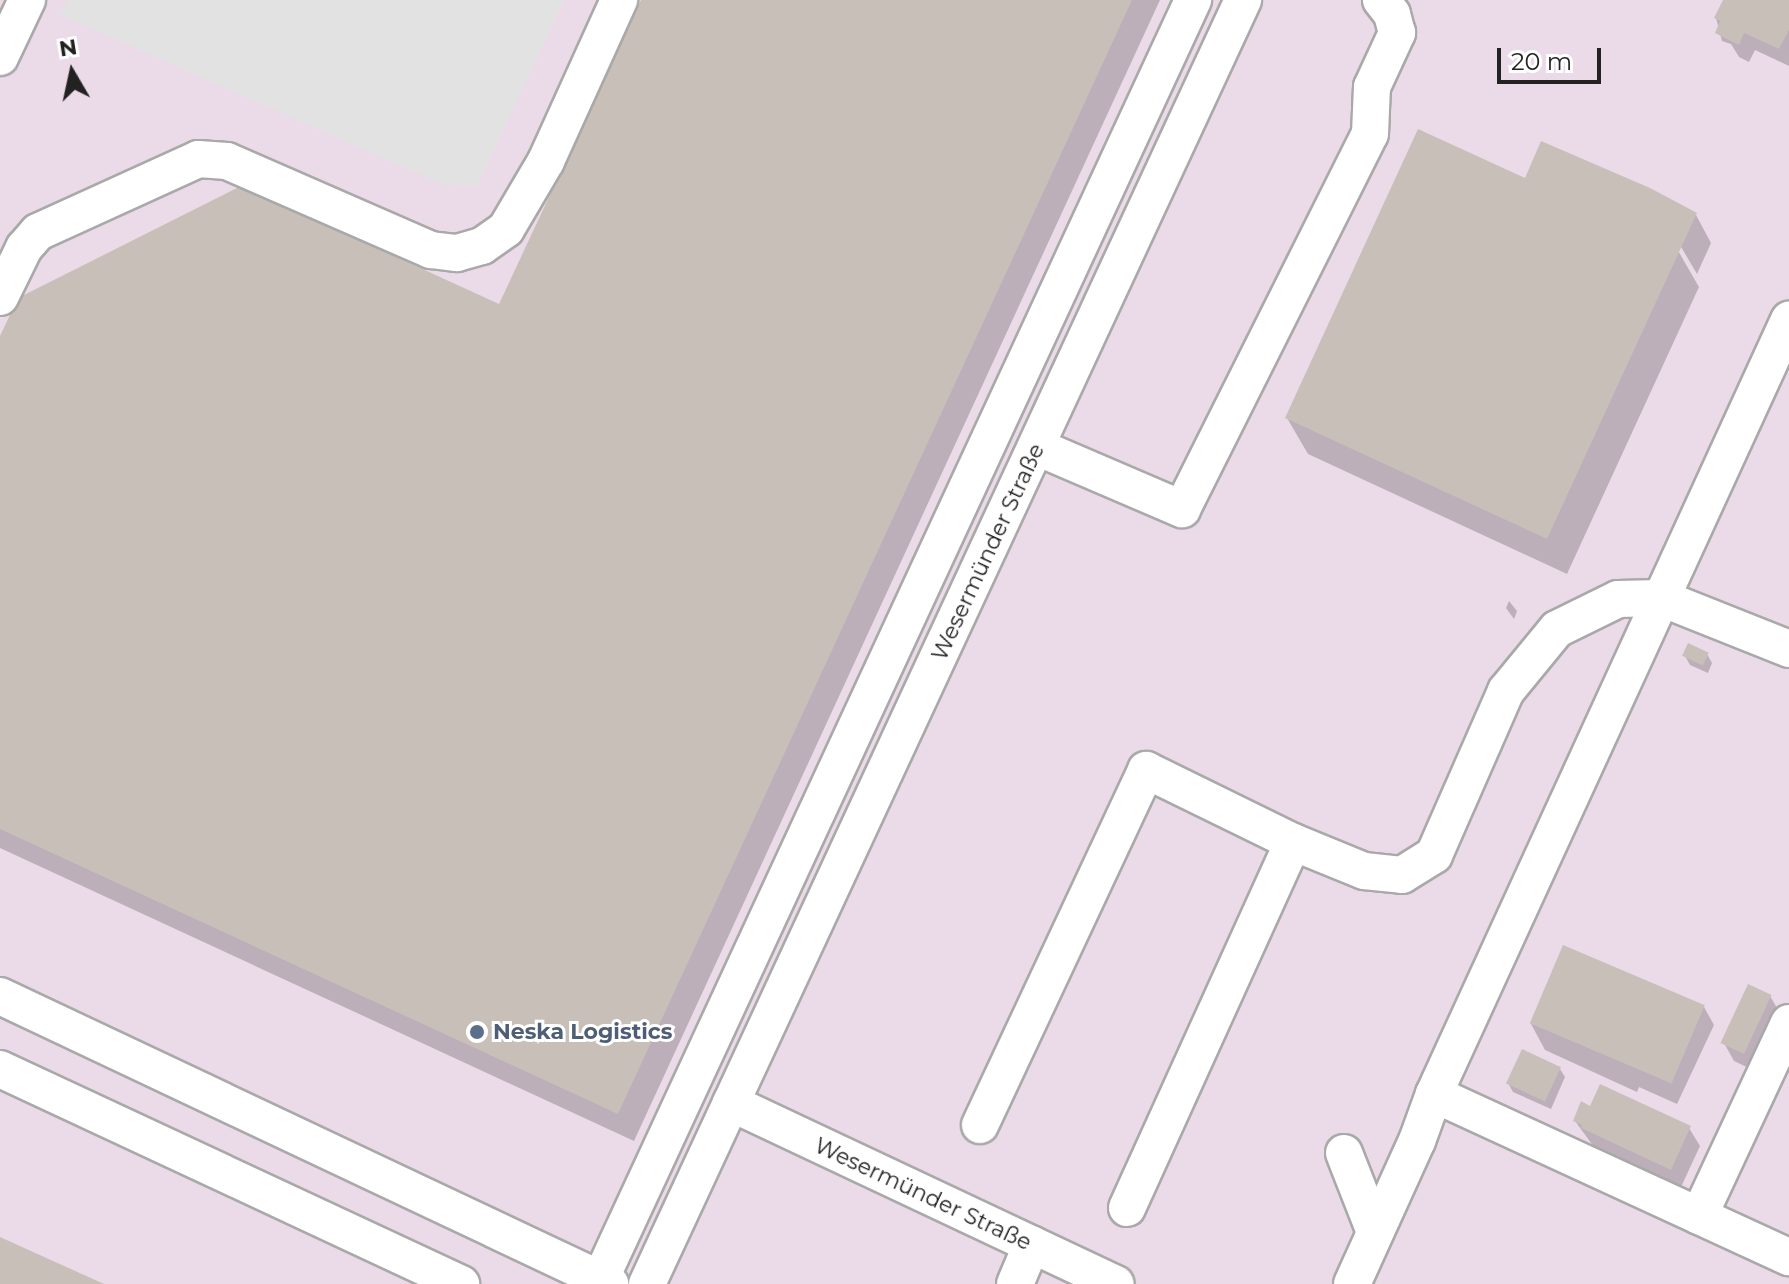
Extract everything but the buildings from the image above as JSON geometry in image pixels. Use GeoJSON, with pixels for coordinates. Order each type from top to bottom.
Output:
{"type":"FeatureCollection","features":[{"type":"Feature","properties":{"kind":"street"},"geometry":{"type":"LineString","coordinates":[[0,57],[27,0]]}},
{"type":"Feature","properties":{"kind":"street"},"geometry":{"type":"LineString","coordinates":[[0,297],[24,248],[38,232],[198,159],[227,161],[431,250],[457,253],[482,246],[506,229],[546,161],[619,0]]}},
{"type":"Feature","properties":{"kind":"street"},"geometry":{"type":"LineString","coordinates":[[0,996],[605,1282],[1193,0]]}},
{"type":"Feature","properties":{"kind":"street","name":"Wesermünder Straße"},"geometry":{"type":"LineString","coordinates":[[647,1284],[1243,0]]}},
{"type":"Feature","properties":{"kind":"street"},"geometry":{"type":"LineString","coordinates":[[1037,447],[1182,509],[1370,134],[1372,87],[1397,33],[1392,14],[1381,0]]}},
{"type":"Feature","properties":{"kind":"street"},"geometry":{"type":"LineString","coordinates":[[1352,1284],[1430,1105],[1789,320]]}},
{"type":"Feature","properties":{"kind":"street"},"geometry":{"type":"LineString","coordinates":[[980,1125],[1146,770],[1293,842],[1364,871],[1402,875],[1434,855],[1506,691],[1557,629],[1618,599],[1661,598],[1789,649]]}},
{"type":"Feature","properties":{"kind":"street"},"geometry":{"type":"LineString","coordinates":[[1127,1208],[1293,842]]}},
{"type":"Feature","properties":{"kind":"street"},"geometry":{"type":"LineString","coordinates":[[1699,1216],[1789,1023]]}},
{"type":"Feature","properties":{"kind":"street"},"geometry":{"type":"LineString","coordinates":[[0,1069],[461,1284]]}},
{"type":"Feature","properties":{"kind":"street","name":"Wesermünder Straße"},"geometry":{"type":"LineString","coordinates":[[731,1103],[1116,1284]]}},
{"type":"Feature","properties":{"kind":"street"},"geometry":{"type":"LineString","coordinates":[[1430,1105],[1699,1216],[1789,1257]]}},
{"type":"Feature","properties":{"kind":"street"},"geometry":{"type":"LineString","coordinates":[[1344,1153],[1375,1232]]}},
{"type":"Feature","properties":{"kind":"street"},"geometry":{"type":"LineString","coordinates":[[1015,1284],[1032,1244]]}},
{"type":"Feature","properties":{"kind":"shaded area"},"geometry":{"type":"Polygon","coordinates":[[[0,0],[1789,0],[1789,1284],[0,1284],[0,0]]]}},
{"type":"Feature","properties":{"kind":"shaded area"},"geometry":{"type":"Polygon","coordinates":[[[68,0],[564,0],[477,187],[442,184],[61,15],[68,0]]]}},
{"type":"Feature","properties":{"kind":"place","name":"Neska Logistics"},"geometry":{"type":"Point","coordinates":[477,1032]}}]}
